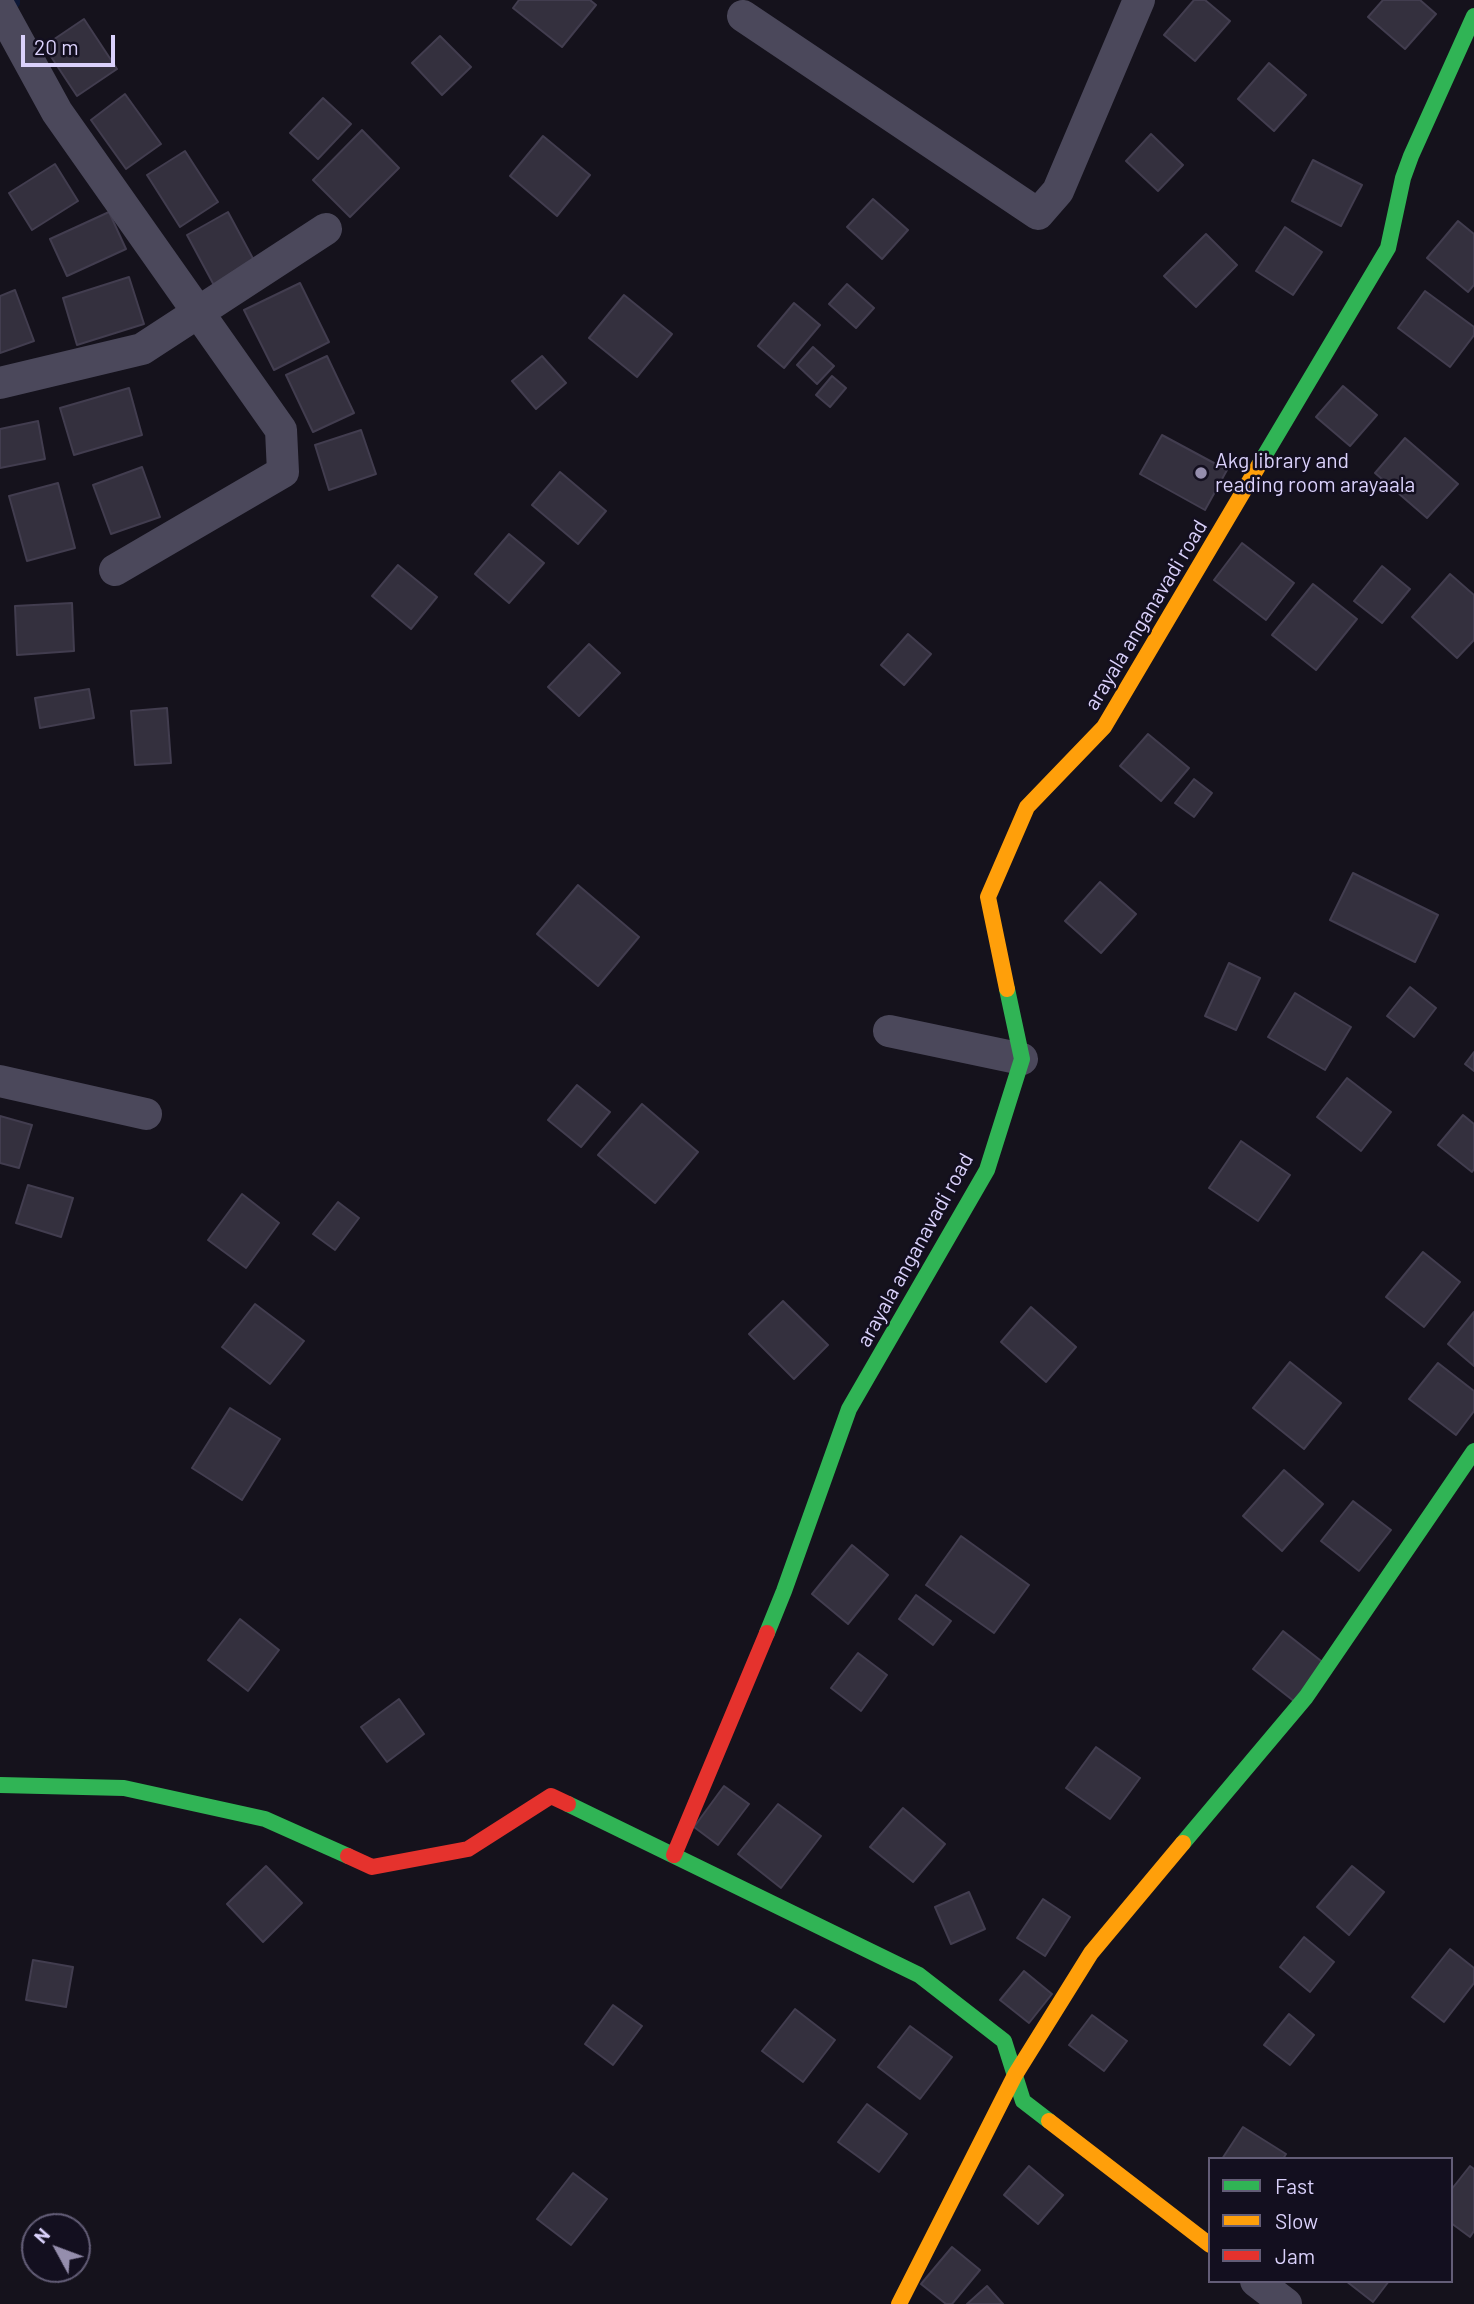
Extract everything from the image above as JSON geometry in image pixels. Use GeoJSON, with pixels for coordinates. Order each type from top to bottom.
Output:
{"type":"FeatureCollection","features":[{"type":"Feature","properties":{"kind":"street"},"geometry":{"type":"LineString","coordinates":[[744,16],[1038,214],[1058,191],[1139,0]]}},
{"type":"Feature","properties":{"kind":"street"},"geometry":{"type":"LineString","coordinates":[[0,8],[57,112],[281,430],[283,472],[115,570]]}},
{"type":"Feature","properties":{"kind":"street","name":"arayala anganavadi road"},"geometry":{"type":"LineString","coordinates":[[674,1855],[784,1591],[849,1409],[987,1170],[1023,1059],[988,897],[1027,807],[1104,727],[1388,248],[1411,156],[1474,16]]}},
{"type":"Feature","properties":{"kind":"street"},"geometry":{"type":"LineString","coordinates":[[0,383],[142,349],[326,229]]}},
{"type":"Feature","properties":{"kind":"street"},"geometry":{"type":"LineString","coordinates":[[889,1031],[1023,1059]]}},
{"type":"Feature","properties":{"kind":"street"},"geometry":{"type":"LineString","coordinates":[[0,1081],[146,1114]]}},
{"type":"Feature","properties":{"kind":"street"},"geometry":{"type":"LineString","coordinates":[[899,2304],[1015,2076],[1090,1953],[1306,1697],[1474,1451]]}},
{"type":"Feature","properties":{"kind":"street"},"geometry":{"type":"LineString","coordinates":[[0,1785],[124,1788],[265,1819],[372,1867],[468,1849],[551,1796],[919,1975],[1004,2041],[1023,2101],[1208,2243]]}},
{"type":"Feature","properties":{"kind":"street"},"geometry":{"type":"LineString","coordinates":[[1259,2283],[1286,2304]]}},
{"type":"Feature","properties":{"kind":"building"},"geometry":{"type":"Polygon","coordinates":[[[519,0],[590,0],[596,5],[562,47],[513,8],[519,0]]]}},
{"type":"Feature","properties":{"kind":"building"},"geometry":{"type":"Polygon","coordinates":[[[1194,0],[1205,0],[1230,21],[1195,61],[1164,35],[1194,0]]]}},
{"type":"Feature","properties":{"kind":"building"},"geometry":{"type":"Polygon","coordinates":[[[1383,0],[1420,0],[1436,14],[1405,49],[1368,17],[1383,0]]]}},
{"type":"Feature","properties":{"kind":"building"},"geometry":{"type":"Polygon","coordinates":[[[84,19],[117,69],[77,96],[44,46],[84,19]]]}},
{"type":"Feature","properties":{"kind":"building"},"geometry":{"type":"Polygon","coordinates":[[[440,36],[471,67],[442,95],[412,63],[440,36]]]}},
{"type":"Feature","properties":{"kind":"building"},"geometry":{"type":"Polygon","coordinates":[[[1269,63],[1306,95],[1274,131],[1238,99],[1269,63]]]}},
{"type":"Feature","properties":{"kind":"building"},"geometry":{"type":"Polygon","coordinates":[[[125,94],[161,144],[126,169],[91,120],[125,94]]]}},
{"type":"Feature","properties":{"kind":"building"},"geometry":{"type":"Polygon","coordinates":[[[323,98],[351,124],[318,159],[290,133],[323,98]]]}},
{"type":"Feature","properties":{"kind":"building"},"geometry":{"type":"Polygon","coordinates":[[[362,130],[399,168],[350,217],[313,180],[362,130]]]}},
{"type":"Feature","properties":{"kind":"building"},"geometry":{"type":"Polygon","coordinates":[[[1151,134],[1183,165],[1158,191],[1126,161],[1151,134]]]}},
{"type":"Feature","properties":{"kind":"building"},"geometry":{"type":"Polygon","coordinates":[[[543,136],[590,175],[557,216],[510,176],[543,136]]]}},
{"type":"Feature","properties":{"kind":"building"},"geometry":{"type":"Polygon","coordinates":[[[185,151],[218,202],[180,227],[147,175],[185,151]]]}},
{"type":"Feature","properties":{"kind":"building"},"geometry":{"type":"Polygon","coordinates":[[[1313,160],[1362,185],[1341,226],[1292,201],[1313,160]]]}},
{"type":"Feature","properties":{"kind":"building"},"geometry":{"type":"Polygon","coordinates":[[[55,164],[78,201],[32,230],[9,193],[55,164]]]}},
{"type":"Feature","properties":{"kind":"building"},"geometry":{"type":"Polygon","coordinates":[[[873,199],[908,230],[882,259],[847,227],[873,199]]]}},
{"type":"Feature","properties":{"kind":"building"},"geometry":{"type":"Polygon","coordinates":[[[109,212],[126,249],[67,276],[50,239],[109,212]]]}},
{"type":"Feature","properties":{"kind":"building"},"geometry":{"type":"Polygon","coordinates":[[[228,212],[257,266],[216,289],[187,235],[228,212]]]}},
{"type":"Feature","properties":{"kind":"building"},"geometry":{"type":"Polygon","coordinates":[[[1458,221],[1474,234],[1474,285],[1468,292],[1427,258],[1458,221]]]}},
{"type":"Feature","properties":{"kind":"building"},"geometry":{"type":"Polygon","coordinates":[[[1285,227],[1322,252],[1293,295],[1256,271],[1285,227]]]}},
{"type":"Feature","properties":{"kind":"building"},"geometry":{"type":"Polygon","coordinates":[[[1206,234],[1237,265],[1196,307],[1164,276],[1206,234]]]}},
{"type":"Feature","properties":{"kind":"building"},"geometry":{"type":"Polygon","coordinates":[[[129,277],[144,324],[77,345],[63,298],[129,277]]]}},
{"type":"Feature","properties":{"kind":"building"},"geometry":{"type":"Polygon","coordinates":[[[300,283],[329,342],[274,370],[244,310],[300,283]]]}},
{"type":"Feature","properties":{"kind":"building"},"geometry":{"type":"Polygon","coordinates":[[[847,284],[874,308],[856,328],[829,304],[847,284]]]}},
{"type":"Feature","properties":{"kind":"building"},"geometry":{"type":"Polygon","coordinates":[[[15,290],[34,341],[0,353],[0,296],[15,290]]]}},
{"type":"Feature","properties":{"kind":"building"},"geometry":{"type":"Polygon","coordinates":[[[1425,291],[1474,327],[1474,335],[1450,367],[1398,328],[1425,291]]]}},
{"type":"Feature","properties":{"kind":"building"},"geometry":{"type":"Polygon","coordinates":[[[624,295],[672,334],[637,377],[589,338],[624,295]]]}},
{"type":"Feature","properties":{"kind":"building"},"geometry":{"type":"Polygon","coordinates":[[[794,303],[820,325],[784,368],[758,346],[794,303]]]}},
{"type":"Feature","properties":{"kind":"building"},"geometry":{"type":"Polygon","coordinates":[[[813,347],[834,366],[817,384],[797,365],[813,347]]]}},
{"type":"Feature","properties":{"kind":"building"},"geometry":{"type":"Polygon","coordinates":[[[327,356],[354,413],[313,432],[286,375],[327,356]]]}},
{"type":"Feature","properties":{"kind":"building"},"geometry":{"type":"Polygon","coordinates":[[[542,356],[566,383],[536,409],[512,381],[542,356]]]}},
{"type":"Feature","properties":{"kind":"building"},"geometry":{"type":"Polygon","coordinates":[[[832,376],[846,388],[830,407],[816,395],[832,376]]]}},
{"type":"Feature","properties":{"kind":"building"},"geometry":{"type":"Polygon","coordinates":[[[1343,386],[1377,415],[1350,446],[1316,417],[1343,386]]]}},
{"type":"Feature","properties":{"kind":"building"},"geometry":{"type":"Polygon","coordinates":[[[129,388],[142,435],[74,455],[60,408],[129,388]]]}},
{"type":"Feature","properties":{"kind":"building"},"geometry":{"type":"Polygon","coordinates":[[[38,421],[45,459],[0,468],[0,429],[38,421]]]}},
{"type":"Feature","properties":{"kind":"building"},"geometry":{"type":"Polygon","coordinates":[[[361,430],[376,474],[329,490],[315,445],[361,430]]]}},
{"type":"Feature","properties":{"kind":"building"},"geometry":{"type":"Polygon","coordinates":[[[1162,435],[1227,470],[1205,510],[1140,474],[1162,435]]]}},
{"type":"Feature","properties":{"kind":"building"},"geometry":{"type":"Polygon","coordinates":[[[1405,438],[1458,484],[1427,518],[1375,473],[1405,438]]]}},
{"type":"Feature","properties":{"kind":"building"},"geometry":{"type":"Polygon","coordinates":[[[142,467],[160,517],[111,534],[93,485],[142,467]]]}},
{"type":"Feature","properties":{"kind":"building"},"geometry":{"type":"Polygon","coordinates":[[[560,472],[606,511],[578,544],[532,505],[560,472]]]}},
{"type":"Feature","properties":{"kind":"building"},"geometry":{"type":"Polygon","coordinates":[[[58,483],[75,548],[27,561],[9,496],[58,483]]]}},
{"type":"Feature","properties":{"kind":"building"},"geometry":{"type":"Polygon","coordinates":[[[509,534],[544,563],[509,603],[475,574],[509,534]]]}},
{"type":"Feature","properties":{"kind":"building"},"geometry":{"type":"Polygon","coordinates":[[[1242,543],[1294,583],[1266,620],[1214,580],[1242,543]]]}},
{"type":"Feature","properties":{"kind":"building"},"geometry":{"type":"Polygon","coordinates":[[[398,565],[437,597],[411,629],[372,596],[398,565]]]}},
{"type":"Feature","properties":{"kind":"building"},"geometry":{"type":"Polygon","coordinates":[[[1382,566],[1410,589],[1382,623],[1354,601],[1382,566]]]}},
{"type":"Feature","properties":{"kind":"building"},"geometry":{"type":"Polygon","coordinates":[[[1450,574],[1474,595],[1474,640],[1457,658],[1412,617],[1450,574]]]}},
{"type":"Feature","properties":{"kind":"building"},"geometry":{"type":"Polygon","coordinates":[[[1313,584],[1357,619],[1316,670],[1272,635],[1313,584]]]}},
{"type":"Feature","properties":{"kind":"building"},"geometry":{"type":"Polygon","coordinates":[[[72,603],[74,651],[17,655],[15,606],[72,603]]]}},
{"type":"Feature","properties":{"kind":"building"},"geometry":{"type":"Polygon","coordinates":[[[908,634],[931,654],[904,685],[881,665],[908,634]]]}},
{"type":"Feature","properties":{"kind":"building"},"geometry":{"type":"Polygon","coordinates":[[[589,644],[620,673],[579,716],[548,687],[589,644]]]}},
{"type":"Feature","properties":{"kind":"building"},"geometry":{"type":"Polygon","coordinates":[[[89,689],[94,718],[40,728],[35,698],[89,689]]]}},
{"type":"Feature","properties":{"kind":"building"},"geometry":{"type":"Polygon","coordinates":[[[167,708],[171,763],[135,765],[131,711],[167,708]]]}},
{"type":"Feature","properties":{"kind":"building"},"geometry":{"type":"Polygon","coordinates":[[[1148,734],[1189,768],[1161,801],[1120,766],[1148,734]]]}},
{"type":"Feature","properties":{"kind":"building"},"geometry":{"type":"Polygon","coordinates":[[[1194,779],[1212,793],[1194,817],[1175,803],[1194,779]]]}},
{"type":"Feature","properties":{"kind":"building"},"geometry":{"type":"Polygon","coordinates":[[[1353,873],[1438,915],[1415,962],[1330,920],[1353,873]]]}},
{"type":"Feature","properties":{"kind":"building"},"geometry":{"type":"Polygon","coordinates":[[[1100,882],[1136,914],[1101,953],[1065,921],[1100,882]]]}},
{"type":"Feature","properties":{"kind":"building"},"geometry":{"type":"Polygon","coordinates":[[[578,885],[639,937],[598,986],[537,934],[578,885]]]}},
{"type":"Feature","properties":{"kind":"building"},"geometry":{"type":"Polygon","coordinates":[[[1229,963],[1260,978],[1236,1030],[1205,1016],[1229,963]]]}},
{"type":"Feature","properties":{"kind":"building"},"geometry":{"type":"Polygon","coordinates":[[[1410,987],[1436,1008],[1414,1037],[1387,1016],[1410,987]]]}},
{"type":"Feature","properties":{"kind":"building"},"geometry":{"type":"Polygon","coordinates":[[[1295,993],[1351,1027],[1325,1070],[1268,1037],[1295,993]]]}},
{"type":"Feature","properties":{"kind":"building"},"geometry":{"type":"Polygon","coordinates":[[[1474,1052],[1474,1071],[1465,1064],[1474,1052]]]}},
{"type":"Feature","properties":{"kind":"building"},"geometry":{"type":"Polygon","coordinates":[[[1347,1078],[1391,1112],[1361,1151],[1317,1117],[1347,1078]]]}},
{"type":"Feature","properties":{"kind":"building"},"geometry":{"type":"Polygon","coordinates":[[[577,1085],[610,1112],[581,1147],[548,1120],[577,1085]]]}},
{"type":"Feature","properties":{"kind":"building"},"geometry":{"type":"Polygon","coordinates":[[[642,1104],[698,1152],[655,1203],[598,1155],[642,1104]]]}},
{"type":"Feature","properties":{"kind":"building"},"geometry":{"type":"Polygon","coordinates":[[[1463,1115],[1474,1124],[1472,1172],[1438,1145],[1463,1115]]]}},
{"type":"Feature","properties":{"kind":"building"},"geometry":{"type":"Polygon","coordinates":[[[0,1116],[32,1125],[19,1168],[0,1163],[0,1116]]]}},
{"type":"Feature","properties":{"kind":"building"},"geometry":{"type":"Polygon","coordinates":[[[1241,1141],[1290,1175],[1258,1221],[1209,1188],[1241,1141]]]}},
{"type":"Feature","properties":{"kind":"building"},"geometry":{"type":"Polygon","coordinates":[[[28,1185],[73,1198],[61,1237],[16,1223],[28,1185]]]}},
{"type":"Feature","properties":{"kind":"building"},"geometry":{"type":"Polygon","coordinates":[[[242,1194],[279,1223],[246,1268],[208,1240],[242,1194]]]}},
{"type":"Feature","properties":{"kind":"building"},"geometry":{"type":"Polygon","coordinates":[[[338,1202],[359,1218],[335,1250],[313,1234],[338,1202]]]}},
{"type":"Feature","properties":{"kind":"building"},"geometry":{"type":"Polygon","coordinates":[[[1423,1252],[1460,1282],[1424,1327],[1386,1297],[1423,1252]]]}},
{"type":"Feature","properties":{"kind":"building"},"geometry":{"type":"Polygon","coordinates":[[[783,1301],[828,1345],[794,1379],[749,1334],[783,1301]]]}},
{"type":"Feature","properties":{"kind":"building"},"geometry":{"type":"Polygon","coordinates":[[[255,1304],[304,1341],[270,1384],[222,1347],[255,1304]]]}},
{"type":"Feature","properties":{"kind":"building"},"geometry":{"type":"Polygon","coordinates":[[[1031,1307],[1076,1347],[1046,1382],[1001,1342],[1031,1307]]]}},
{"type":"Feature","properties":{"kind":"building"},"geometry":{"type":"Polygon","coordinates":[[[1474,1312],[1474,1366],[1448,1344],[1474,1312]]]}},
{"type":"Feature","properties":{"kind":"building"},"geometry":{"type":"Polygon","coordinates":[[[1290,1362],[1341,1403],[1304,1449],[1253,1408],[1290,1362]]]}},
{"type":"Feature","properties":{"kind":"building"},"geometry":{"type":"Polygon","coordinates":[[[1438,1363],[1474,1391],[1474,1411],[1456,1435],[1409,1399],[1438,1363]]]}},
{"type":"Feature","properties":{"kind":"building"},"geometry":{"type":"Polygon","coordinates":[[[230,1408],[280,1439],[242,1500],[192,1468],[230,1408]]]}},
{"type":"Feature","properties":{"kind":"building"},"geometry":{"type":"Polygon","coordinates":[[[1284,1470],[1323,1504],[1282,1551],[1243,1516],[1284,1470]]]}},
{"type":"Feature","properties":{"kind":"building"},"geometry":{"type":"Polygon","coordinates":[[[1353,1501],[1391,1530],[1359,1571],[1321,1541],[1353,1501]]]}},
{"type":"Feature","properties":{"kind":"building"},"geometry":{"type":"Polygon","coordinates":[[[961,1536],[1029,1585],[994,1633],[926,1585],[961,1536]]]}},
{"type":"Feature","properties":{"kind":"building"},"geometry":{"type":"Polygon","coordinates":[[[852,1545],[888,1575],[848,1624],[812,1594],[852,1545]]]}},
{"type":"Feature","properties":{"kind":"building"},"geometry":{"type":"Polygon","coordinates":[[[916,1595],[951,1621],[933,1645],[899,1619],[916,1595]]]}},
{"type":"Feature","properties":{"kind":"building"},"geometry":{"type":"Polygon","coordinates":[[[240,1619],[279,1650],[248,1691],[208,1660],[240,1619]]]}},
{"type":"Feature","properties":{"kind":"building"},"geometry":{"type":"Polygon","coordinates":[[[1283,1631],[1325,1664],[1295,1702],[1253,1669],[1283,1631]]]}},
{"type":"Feature","properties":{"kind":"building"},"geometry":{"type":"Polygon","coordinates":[[[858,1653],[887,1675],[861,1711],[831,1688],[858,1653]]]}},
{"type":"Feature","properties":{"kind":"building"},"geometry":{"type":"Polygon","coordinates":[[[399,1699],[424,1734],[387,1762],[361,1727],[399,1699]]]}},
{"type":"Feature","properties":{"kind":"building"},"geometry":{"type":"Polygon","coordinates":[[[1096,1747],[1140,1778],[1110,1819],[1066,1788],[1096,1747]]]}},
{"type":"Feature","properties":{"kind":"building"},"geometry":{"type":"Polygon","coordinates":[[[724,1786],[749,1804],[718,1845],[694,1827],[724,1786]]]}},
{"type":"Feature","properties":{"kind":"building"},"geometry":{"type":"Polygon","coordinates":[[[778,1804],[821,1836],[781,1888],[738,1854],[778,1804]]]}},
{"type":"Feature","properties":{"kind":"building"},"geometry":{"type":"Polygon","coordinates":[[[903,1808],[945,1844],[913,1882],[870,1847],[903,1808]]]}},
{"type":"Feature","properties":{"kind":"building"},"geometry":{"type":"Polygon","coordinates":[[[266,1866],[302,1903],[263,1942],[227,1904],[266,1866]]]}},
{"type":"Feature","properties":{"kind":"building"},"geometry":{"type":"Polygon","coordinates":[[[1352,1866],[1384,1892],[1349,1935],[1317,1907],[1352,1866]]]}},
{"type":"Feature","properties":{"kind":"building"},"geometry":{"type":"Polygon","coordinates":[[[969,1892],[985,1929],[951,1944],[935,1907],[969,1892]]]}},
{"type":"Feature","properties":{"kind":"building"},"geometry":{"type":"Polygon","coordinates":[[[1043,1899],[1070,1917],[1045,1956],[1017,1938],[1043,1899]]]}},
{"type":"Feature","properties":{"kind":"building"},"geometry":{"type":"Polygon","coordinates":[[[1304,1937],[1334,1962],[1310,1992],[1280,1967],[1304,1937]]]}},
{"type":"Feature","properties":{"kind":"building"},"geometry":{"type":"Polygon","coordinates":[[[1450,1949],[1474,1968],[1474,1983],[1444,2022],[1412,1997],[1450,1949]]]}},
{"type":"Feature","properties":{"kind":"building"},"geometry":{"type":"Polygon","coordinates":[[[33,1960],[73,1967],[66,2007],[26,2000],[33,1960]]]}},
{"type":"Feature","properties":{"kind":"building"},"geometry":{"type":"Polygon","coordinates":[[[1024,1971],[1052,1994],[1029,2023],[1000,2000],[1024,1971]]]}},
{"type":"Feature","properties":{"kind":"building"},"geometry":{"type":"Polygon","coordinates":[[[613,2005],[642,2026],[613,2065],[585,2044],[613,2005]]]}},
{"type":"Feature","properties":{"kind":"building"},"geometry":{"type":"Polygon","coordinates":[[[795,2009],[835,2040],[803,2082],[762,2051],[795,2009]]]}},
{"type":"Feature","properties":{"kind":"building"},"geometry":{"type":"Polygon","coordinates":[[[1289,2014],[1314,2035],[1290,2065],[1264,2045],[1289,2014]]]}},
{"type":"Feature","properties":{"kind":"building"},"geometry":{"type":"Polygon","coordinates":[[[1092,2015],[1127,2041],[1104,2071],[1069,2045],[1092,2015]]]}},
{"type":"Feature","properties":{"kind":"building"},"geometry":{"type":"Polygon","coordinates":[[[910,2026],[952,2057],[920,2099],[878,2067],[910,2026]]]}},
{"type":"Feature","properties":{"kind":"building"},"geometry":{"type":"Polygon","coordinates":[[[867,2104],[907,2134],[879,2172],[838,2142],[867,2104]]]}},
{"type":"Feature","properties":{"kind":"building"},"geometry":{"type":"Polygon","coordinates":[[[1243,2127],[1286,2154],[1284,2157],[1223,2157],[1243,2127]]]}},
{"type":"Feature","properties":{"kind":"building"},"geometry":{"type":"Polygon","coordinates":[[[1029,2166],[1063,2195],[1038,2224],[1004,2195],[1029,2166]]]}},
{"type":"Feature","properties":{"kind":"building"},"geometry":{"type":"Polygon","coordinates":[[[1470,2166],[1474,2169],[1474,2231],[1470,2237],[1453,2224],[1453,2187],[1470,2166]]]}},
{"type":"Feature","properties":{"kind":"building"},"geometry":{"type":"Polygon","coordinates":[[[573,2173],[607,2199],[571,2245],[537,2219],[573,2173]]]}},
{"type":"Feature","properties":{"kind":"building"},"geometry":{"type":"Polygon","coordinates":[[[952,2247],[980,2270],[952,2304],[946,2304],[921,2284],[952,2247]]]}},
{"type":"Feature","properties":{"kind":"building"},"geometry":{"type":"Polygon","coordinates":[[[1349,2283],[1387,2283],[1373,2302],[1349,2283]]]}},
{"type":"Feature","properties":{"kind":"building"},"geometry":{"type":"Polygon","coordinates":[[[987,2286],[1003,2304],[967,2304],[987,2286]]]}},
{"type":"Feature","properties":{"kind":"traffic: fast"},"geometry":{"type":"LineString","coordinates":[[1259,465],[1388,248],[1403,178],[1411,156],[1474,16]]}},
{"type":"Feature","properties":{"kind":"traffic: fast"},"geometry":{"type":"LineString","coordinates":[[767,1633],[849,1409],[987,1170],[1022,1059],[1007,989]]}},
{"type":"Feature","properties":{"kind":"traffic: fast"},"geometry":{"type":"LineString","coordinates":[[1183,1843],[1306,1697],[1474,1451]]}},
{"type":"Feature","properties":{"kind":"traffic: fast"},"geometry":{"type":"LineString","coordinates":[[0,1785],[124,1788],[265,1819],[348,1856]]}},
{"type":"Feature","properties":{"kind":"traffic: fast"},"geometry":{"type":"LineString","coordinates":[[568,1804],[919,1975],[1004,2041],[1023,2101],[1049,2121]]}},
{"type":"Feature","properties":{"kind":"traffic: slow"},"geometry":{"type":"LineString","coordinates":[[1007,989],[988,897],[1027,807],[1104,727],[1259,465]]}},
{"type":"Feature","properties":{"kind":"traffic: slow"},"geometry":{"type":"LineString","coordinates":[[899,2304],[1015,2075],[1091,1953],[1183,1843]]}},
{"type":"Feature","properties":{"kind":"traffic: slow"},"geometry":{"type":"LineString","coordinates":[[1049,2121],[1208,2243]]}},
{"type":"Feature","properties":{"kind":"traffic: jam"},"geometry":{"type":"LineString","coordinates":[[674,1855],[767,1633]]}},
{"type":"Feature","properties":{"kind":"traffic: jam"},"geometry":{"type":"LineString","coordinates":[[348,1856],[372,1867],[468,1849],[551,1796],[568,1804]]}},
{"type":"Feature","properties":{"kind":"place","name":"Akg library and reading room arayaala"},"geometry":{"type":"Point","coordinates":[1201,473]}}]}
